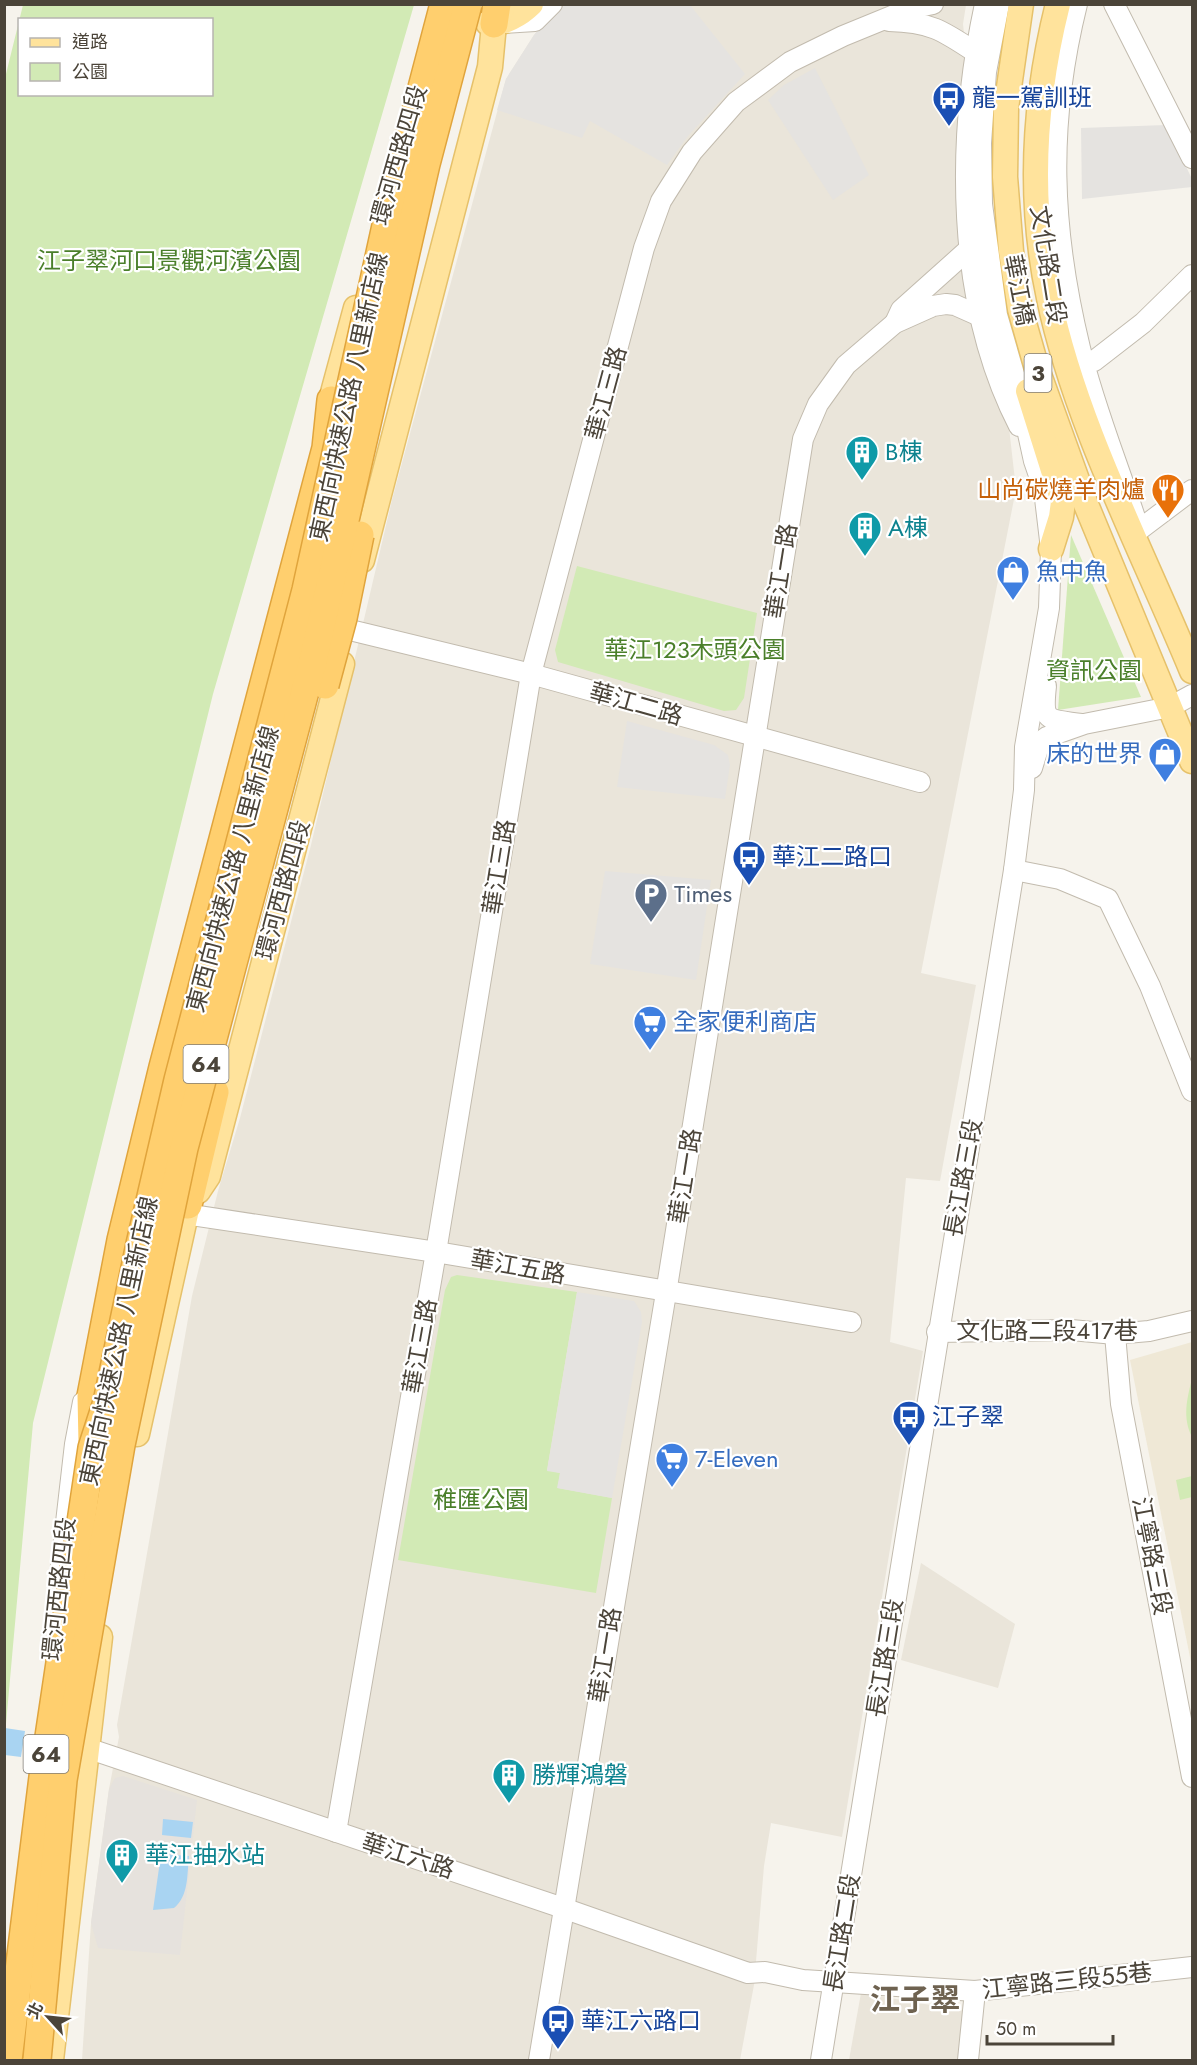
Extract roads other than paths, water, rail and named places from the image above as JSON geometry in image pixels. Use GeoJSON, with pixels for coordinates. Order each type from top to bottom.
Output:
{"type":"FeatureCollection","features":[{"type":"Feature","properties":{"kind":"highway","name":"東西向快速公路 八里新店線"},"geometry":{"type":"LineString","coordinates":[[37,2061],[63,1780],[121,1445],[184,1148],[312,664],[448,80],[459,8]]}},
{"type":"Feature","properties":{"kind":"highway","name":"東西向快速公路 八里新店線"},"geometry":{"type":"LineString","coordinates":[[8,2061],[43,1777],[92,1448],[107,1402],[178,1080],[306,590],[387,221],[459,8]]}},
{"type":"Feature","properties":{"kind":"highway"},"geometry":{"type":"LineString","coordinates":[[186,1209],[343,618],[408,303],[448,80]]}},
{"type":"Feature","properties":{"kind":"highway"},"geometry":{"type":"LineString","coordinates":[[92,1448],[91,1396],[122,1240],[163,1067],[326,448],[331,400]]}},
{"type":"Feature","properties":{"kind":"main road"},"geometry":{"type":"LineString","coordinates":[[459,8],[522,14],[531,4]]}},
{"type":"Feature","properties":{"kind":"main road","name":"華江橋"},"geometry":{"type":"LineString","coordinates":[[1021,4],[1010,66],[1005,177],[1011,251],[1020,309],[1037,369],[1085,502],[1170,707]]}},
{"type":"Feature","properties":{"kind":"main road","name":"文化路二段"},"geometry":{"type":"LineString","coordinates":[[1058,4],[1049,41],[1039,106],[1035,176],[1039,237],[1049,298],[1071,380],[1140,539],[1192,671]]}},
{"type":"Feature","properties":{"kind":"main road","name":"環河西路四段"},"geometry":{"type":"LineString","coordinates":[[331,400],[427,61],[459,8]]}},
{"type":"Feature","properties":{"kind":"main road","name":"環河西路四段"},"geometry":{"type":"LineString","coordinates":[[4,2031],[18,1886],[50,1741],[113,1420],[171,1161],[395,222],[459,8]]}},
{"type":"Feature","properties":{"kind":"main road","name":"環河西路四段"},"geometry":{"type":"LineString","coordinates":[[186,1209],[208,1176],[357,608],[360,569],[490,67],[498,11]]}},
{"type":"Feature","properties":{"kind":"main road"},"geometry":{"type":"LineString","coordinates":[[1010,66],[993,105],[990,152],[992,210],[997,266],[1007,316],[1063,502],[1051,549]]}},
{"type":"Feature","properties":{"kind":"main road","name":"環河西路四段"},"geometry":{"type":"LineString","coordinates":[[51,2061],[86,1746],[112,1548],[186,1209],[189,1144],[301,716],[319,690],[342,604],[360,569]]}},
{"type":"Feature","properties":{"kind":"main road","name":"3"},"geometry":{"type":"LineString","coordinates":[[1170,707],[1192,761]]}},
{"type":"Feature","properties":{"kind":"street"},"geometry":{"type":"LineString","coordinates":[[498,11],[517,4]]}},
{"type":"Feature","properties":{"kind":"street"},"geometry":{"type":"LineString","coordinates":[[498,11],[535,21],[552,4]]}},
{"type":"Feature","properties":{"kind":"street","name":"華江三路"},"geometry":{"type":"LineString","coordinates":[[336,1832],[436,1252],[531,674],[644,248],[661,201],[692,152],[736,102],[790,62],[843,36],[909,9],[933,4]]}},
{"type":"Feature","properties":{"kind":"street"},"geometry":{"type":"LineString","coordinates":[[985,4],[975,52],[968,126],[968,250],[993,369],[1034,462]]}},
{"type":"Feature","properties":{"kind":"street"},"geometry":{"type":"LineString","coordinates":[[999,4],[986,72],[981,143],[982,204],[988,264],[997,315],[1018,388],[1034,462]]}},
{"type":"Feature","properties":{"kind":"street"},"geometry":{"type":"LineString","coordinates":[[1077,4],[1061,85],[1055,151],[1056,216],[1065,280],[1081,350],[1140,539],[1192,490]]}},
{"type":"Feature","properties":{"kind":"street","name":"文化路二段"},"geometry":{"type":"LineString","coordinates":[[1091,4],[1079,44],[1071,88],[1066,192],[1078,291],[1094,361],[1133,476],[1140,539]]}},
{"type":"Feature","properties":{"kind":"street"},"geometry":{"type":"LineString","coordinates":[[1114,4],[1192,158]]}},
{"type":"Feature","properties":{"kind":"street","name":"華江三路"},"geometry":{"type":"LineString","coordinates":[[883,21],[921,22],[943,31],[975,52]]}},
{"type":"Feature","properties":{"kind":"street","name":"華江一路"},"geometry":{"type":"LineString","coordinates":[[895,323],[901,310],[968,250]]}},
{"type":"Feature","properties":{"kind":"street"},"geometry":{"type":"LineString","coordinates":[[1094,361],[1143,323],[1192,276]]}},
{"type":"Feature","properties":{"kind":"street","name":"華江一路"},"geometry":{"type":"LineString","coordinates":[[539,2061],[666,1293],[802,439],[818,404],[846,365],[895,323],[933,306],[946,304],[955,305],[982,317]]}},
{"type":"Feature","properties":{"kind":"street","name":"環河西路四段"},"geometry":{"type":"LineString","coordinates":[[50,1741],[50,1663],[75,1444],[122,1201],[152,1070],[312,449],[331,400]]}},
{"type":"Feature","properties":{"kind":"street","name":"長江路三段"},"geometry":{"type":"LineString","coordinates":[[862,1806],[937,1332],[1014,870],[1024,790],[1027,735],[1038,664],[1046,631],[1051,549],[1044,490],[1034,462]]}},
{"type":"Feature","properties":{"kind":"street","name":"華江二路"},"geometry":{"type":"LineString","coordinates":[[350,630],[531,674],[754,738],[920,782]]}},
{"type":"Feature","properties":{"kind":"street"},"geometry":{"type":"LineString","coordinates":[[1046,631],[1048,665],[1044,711],[1054,720],[1084,724]]}},
{"type":"Feature","properties":{"kind":"street"},"geometry":{"type":"LineString","coordinates":[[1024,790],[1040,742],[1084,724],[1170,707],[1192,695]]}},
{"type":"Feature","properties":{"kind":"street"},"geometry":{"type":"LineString","coordinates":[[1014,870],[1060,879],[1108,899],[1150,986],[1192,1091]]}},
{"type":"Feature","properties":{"kind":"street","name":"華江五路"},"geometry":{"type":"LineString","coordinates":[[186,1209],[666,1293],[851,1322]]}},
{"type":"Feature","properties":{"kind":"street","name":"文化路二段417巷"},"geometry":{"type":"LineString","coordinates":[[937,1332],[1071,1330],[1115,1334],[1149,1331],[1192,1321]]}},
{"type":"Feature","properties":{"kind":"street","name":"江寧路三段"},"geometry":{"type":"LineString","coordinates":[[1115,1334],[1122,1404],[1192,1777]]}},
{"type":"Feature","properties":{"kind":"street","name":"華江六路"},"geometry":{"type":"LineString","coordinates":[[50,1741],[86,1746],[748,1973],[765,1972]]}},
{"type":"Feature","properties":{"kind":"street","name":"長江路二段"},"geometry":{"type":"LineString","coordinates":[[821,2061],[862,1806]]}},
{"type":"Feature","properties":{"kind":"street","name":"江寧路三段55巷"},"geometry":{"type":"LineString","coordinates":[[765,1972],[803,1980],[975,1991],[1192,1967]]}},
{"type":"Feature","properties":{"kind":"street"},"geometry":{"type":"LineString","coordinates":[[968,2061],[975,1991]]}},
{"type":"Feature","properties":{"kind":"water"},"geometry":{"type":"Polygon","coordinates":[[[5,1728],[25,1731],[21,1757],[5,1755],[5,1728]]]}},
{"type":"Feature","properties":{"kind":"water"},"geometry":{"type":"Polygon","coordinates":[[[163,1819],[193,1822],[191,1838],[162,1835],[163,1819]]]}},
{"type":"Feature","properties":{"kind":"water"},"geometry":{"type":"Polygon","coordinates":[[[161,1854],[189,1856],[185,1891],[174,1908],[153,1910],[161,1854]]]}},
{"type":"Feature","properties":{"kind":"place","name":"龍一駕訓班"},"geometry":{"type":"Point","coordinates":[949,127]}},
{"type":"Feature","properties":{"kind":"place","name":"B棟"},"geometry":{"type":"Point","coordinates":[862,481]}},
{"type":"Feature","properties":{"kind":"place","name":"山尚碳燒羊肉爐"},"geometry":{"type":"Point","coordinates":[1168,519]}},
{"type":"Feature","properties":{"kind":"place","name":"A棟"},"geometry":{"type":"Point","coordinates":[865,557]}},
{"type":"Feature","properties":{"kind":"place","name":"魚中魚"},"geometry":{"type":"Point","coordinates":[1013,601]}},
{"type":"Feature","properties":{"kind":"place","name":"床的世界"},"geometry":{"type":"Point","coordinates":[1165,783]}},
{"type":"Feature","properties":{"kind":"place","name":"華江二路口"},"geometry":{"type":"Point","coordinates":[749,886]}},
{"type":"Feature","properties":{"kind":"place","name":"Times"},"geometry":{"type":"Point","coordinates":[651,923]}},
{"type":"Feature","properties":{"kind":"place","name":"全家便利商店"},"geometry":{"type":"Point","coordinates":[650,1051]}},
{"type":"Feature","properties":{"kind":"place","name":"江子翠"},"geometry":{"type":"Point","coordinates":[909,1446]}},
{"type":"Feature","properties":{"kind":"place","name":"7-Eleven"},"geometry":{"type":"Point","coordinates":[672,1488]}},
{"type":"Feature","properties":{"kind":"place","name":"勝輝鴻磐"},"geometry":{"type":"Point","coordinates":[509,1804]}},
{"type":"Feature","properties":{"kind":"place","name":"華江抽水站"},"geometry":{"type":"Point","coordinates":[122,1884]}},
{"type":"Feature","properties":{"kind":"place","name":"華江六路口"},"geometry":{"type":"Point","coordinates":[558,2050]}},
{"type":"Feature","properties":{"kind":"district","name":"江子翠"},"geometry":{"type":"Point","coordinates":[915,2000]}},
{"type":"Feature","properties":{"kind":"park label","name":"江子翠河口景觀河濱公園"},"geometry":{"type":"Point","coordinates":[169,261]}},
{"type":"Feature","properties":{"kind":"park label","name":"華江123木頭公園"},"geometry":{"type":"Point","coordinates":[695,650]}},
{"type":"Feature","properties":{"kind":"park label","name":"資訊公園"},"geometry":{"type":"Point","coordinates":[1094,671]}},
{"type":"Feature","properties":{"kind":"park label","name":"稚匯公園"},"geometry":{"type":"Point","coordinates":[481,1500]}}]}
